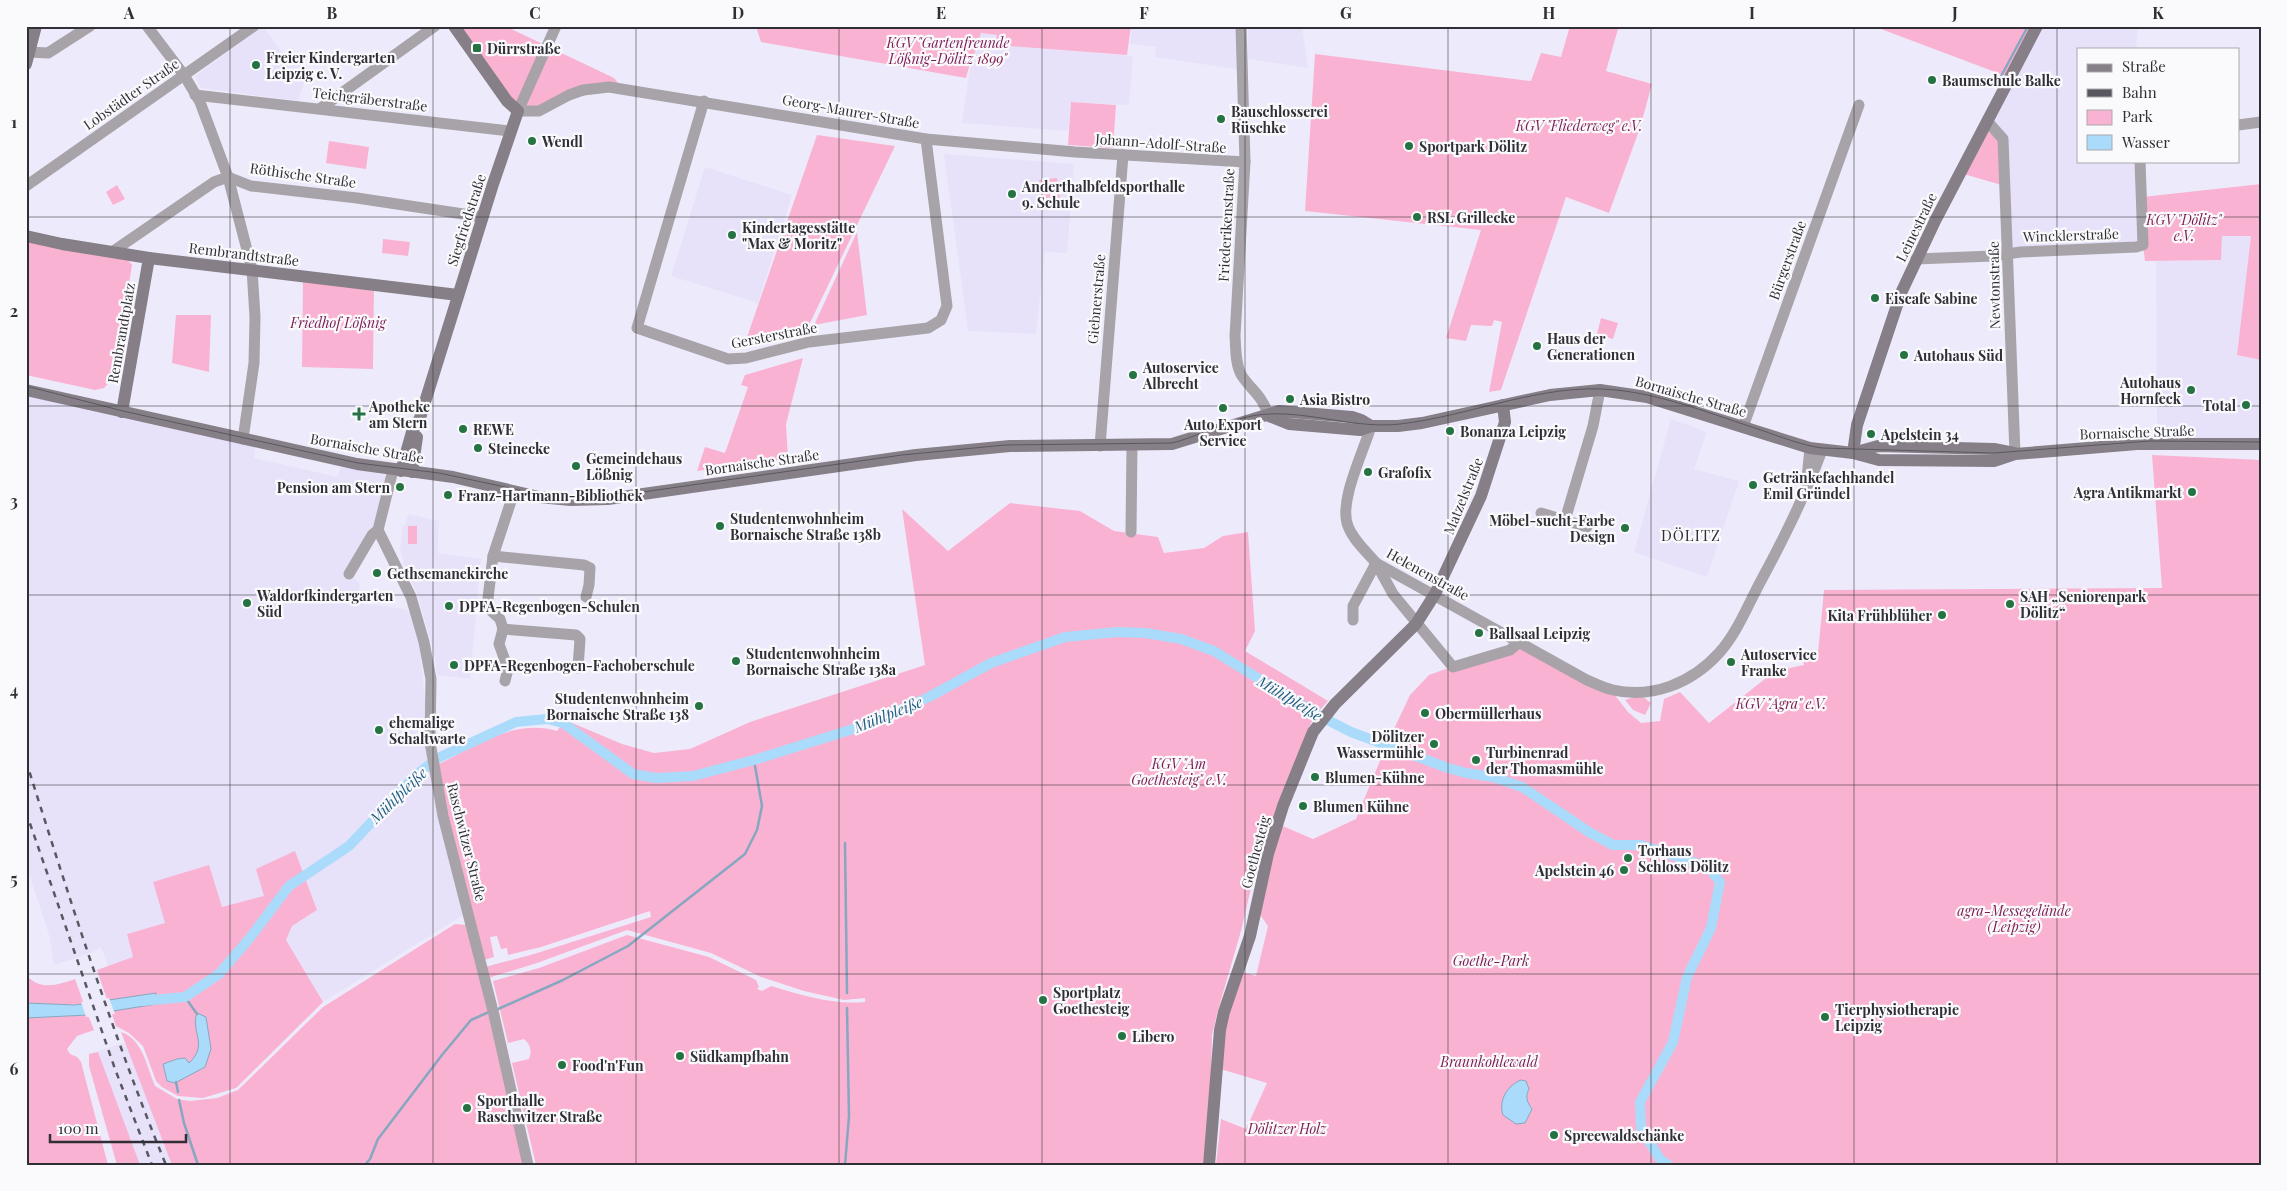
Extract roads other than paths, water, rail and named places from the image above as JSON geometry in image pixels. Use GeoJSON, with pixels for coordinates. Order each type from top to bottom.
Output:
{"type":"FeatureCollection","features":[{"type":"Feature","properties":{"kind":"main road"},"geometry":{"type":"LineString","coordinates":[[28,58],[36,26]]}},
{"type":"Feature","properties":{"kind":"main road"},"geometry":{"type":"LineString","coordinates":[[454,26],[507,101],[518,111]]}},
{"type":"Feature","properties":{"kind":"main road","name":"Leinestraße"},"geometry":{"type":"LineString","coordinates":[[1853,453],[1858,425],[1901,293],[1916,259],[2037,26]]}},
{"type":"Feature","properties":{"kind":"main road","name":"Siegfriedstraße"},"geometry":{"type":"LineString","coordinates":[[402,471],[418,433],[417,427],[510,131],[518,111]]}},
{"type":"Feature","properties":{"kind":"main road","name":"Rembrandtstraße"},"geometry":{"type":"LineString","coordinates":[[26,236],[149,258],[458,295]]}},
{"type":"Feature","properties":{"kind":"main road","name":"Rembrandtplatz"},"geometry":{"type":"LineString","coordinates":[[122,412],[149,258]]}},
{"type":"Feature","properties":{"kind":"main road","name":"Bornaische Straße"},"geometry":{"type":"LineString","coordinates":[[26,390],[356,464],[453,477],[547,498],[608,499],[916,455],[1010,446],[1132,446],[1172,444],[1192,440],[1255,417],[1269,416],[1280,411],[1352,417],[1372,426],[1422,423],[1564,393],[1600,390],[1648,397],[1816,449],[1853,453],[1878,460],[1994,461],[2015,454],[2143,444],[2261,444]]}},
{"type":"Feature","properties":{"kind":"main road","name":"Matzelstraße"},"geometry":{"type":"LineString","coordinates":[[1435,594],[1482,496],[1505,422],[1503,405]]}},
{"type":"Feature","properties":{"kind":"main road","name":"Goethesteig"},"geometry":{"type":"LineString","coordinates":[[1209,1165],[1215,1116],[1218,1052],[1224,1012],[1250,936],[1268,854],[1283,806],[1306,749],[1319,724],[1335,704],[1416,624],[1435,594]]}},
{"type":"Feature","properties":{"kind":"street"},"geometry":{"type":"LineString","coordinates":[[28,58],[48,54],[90,26]]}},
{"type":"Feature","properties":{"kind":"street"},"geometry":{"type":"LineString","coordinates":[[147,26],[184,75],[195,95],[228,177],[252,269],[255,317],[254,363],[243,439]]}},
{"type":"Feature","properties":{"kind":"street","name":"Lobstädter Straße"},"geometry":{"type":"LineString","coordinates":[[26,186],[254,26]]}},
{"type":"Feature","properties":{"kind":"street"},"geometry":{"type":"LineString","coordinates":[[321,108],[435,26]]}},
{"type":"Feature","properties":{"kind":"street","name":"Siegfriedstraße"},"geometry":{"type":"LineString","coordinates":[[518,111],[556,26]]}},
{"type":"Feature","properties":{"kind":"street","name":"Friederikenstraße"},"geometry":{"type":"LineString","coordinates":[[1241,26],[1245,162],[1235,336],[1236,355],[1242,376],[1261,398],[1269,416]]}},
{"type":"Feature","properties":{"kind":"street","name":"Georg-Maurer-Straße"},"geometry":{"type":"LineString","coordinates":[[518,111],[540,111],[558,100],[583,90],[609,87],[926,138],[1075,152]]}},
{"type":"Feature","properties":{"kind":"street","name":"Teichgräberstraße"},"geometry":{"type":"LineString","coordinates":[[195,95],[510,131]]}},
{"type":"Feature","properties":{"kind":"street","name":"Gersterstraße"},"geometry":{"type":"LineString","coordinates":[[704,101],[637,328],[728,359],[746,358],[808,342],[928,328],[941,320],[947,306],[926,138]]}},
{"type":"Feature","properties":{"kind":"street","name":"Bürgerstraße"},"geometry":{"type":"LineString","coordinates":[[1743,427],[1859,104]]}},
{"type":"Feature","properties":{"kind":"street","name":"Newtonstraße"},"geometry":{"type":"LineString","coordinates":[[1988,122],[2003,139],[2015,454]]}},
{"type":"Feature","properties":{"kind":"street"},"geometry":{"type":"LineString","coordinates":[[2240,125],[2261,122]]}},
{"type":"Feature","properties":{"kind":"street","name":"Johann-Adolf-Straße"},"geometry":{"type":"LineString","coordinates":[[1075,152],[1245,162]]}},
{"type":"Feature","properties":{"kind":"street","name":"Giebnerstraße"},"geometry":{"type":"LineString","coordinates":[[1100,446],[1123,155]]}},
{"type":"Feature","properties":{"kind":"street","name":"Wincklerstraße"},"geometry":{"type":"LineString","coordinates":[[1916,259],[2021,252],[2136,248],[2143,245],[2140,162]]}},
{"type":"Feature","properties":{"kind":"street"},"geometry":{"type":"LineString","coordinates":[[112,252],[214,182],[228,177]]}},
{"type":"Feature","properties":{"kind":"street","name":"Röthische Straße"},"geometry":{"type":"LineString","coordinates":[[228,177],[252,186],[357,198],[483,217]]}},
{"type":"Feature","properties":{"kind":"street"},"geometry":{"type":"LineString","coordinates":[[1565,520],[1593,426],[1600,390]]}},
{"type":"Feature","properties":{"kind":"street","name":"Helenenstraße"},"geometry":{"type":"LineString","coordinates":[[1372,426],[1349,493],[1346,524],[1352,536],[1376,562],[1585,679],[1611,690],[1629,693],[1661,690],[1690,677],[1719,653],[1731,636],[1786,535],[1807,489],[1816,449]]}},
{"type":"Feature","properties":{"kind":"street"},"geometry":{"type":"LineString","coordinates":[[1131,532],[1132,446]]}},
{"type":"Feature","properties":{"kind":"street"},"geometry":{"type":"LineString","coordinates":[[349,574],[372,535],[378,530],[402,471]]}},
{"type":"Feature","properties":{"kind":"street"},"geometry":{"type":"LineString","coordinates":[[506,681],[508,669],[499,644],[503,628],[500,619],[487,607],[493,556],[514,492]]}},
{"type":"Feature","properties":{"kind":"street"},"geometry":{"type":"LineString","coordinates":[[1541,513],[1587,527]]}},
{"type":"Feature","properties":{"kind":"street","name":"Raschwitzer Straße"},"geometry":{"type":"LineString","coordinates":[[378,530],[411,597],[430,668],[431,750],[434,771],[443,816],[528,1165]]}},
{"type":"Feature","properties":{"kind":"street"},"geometry":{"type":"LineString","coordinates":[[493,556],[584,565],[590,568],[586,597]]}},
{"type":"Feature","properties":{"kind":"street"},"geometry":{"type":"LineString","coordinates":[[1353,620],[1353,606],[1376,562]]}},
{"type":"Feature","properties":{"kind":"street"},"geometry":{"type":"LineString","coordinates":[[1376,562],[1393,594],[1453,667],[1510,650],[1518,643]]}},
{"type":"Feature","properties":{"kind":"street"},"geometry":{"type":"LineString","coordinates":[[503,628],[576,635],[580,639],[578,668]]}},
{"type":"Feature","properties":{"kind":"water"},"geometry":{"type":"Polygon","coordinates":[[[156,993],[154,999],[157,1004],[88,1015],[26,1018],[26,1003],[75,1005],[156,993]]]}},
{"type":"Feature","properties":{"kind":"water"},"geometry":{"type":"Polygon","coordinates":[[[197,1013],[206,1017],[211,1049],[205,1067],[175,1083],[167,1081],[163,1064],[185,1058],[189,1063],[198,1050],[195,1020],[197,1013]]]}},
{"type":"Feature","properties":{"kind":"water"},"geometry":{"type":"Polygon","coordinates":[[[1521,1080],[1526,1081],[1529,1089],[1527,1099],[1532,1109],[1525,1123],[1516,1124],[1503,1115],[1502,1104],[1508,1089],[1521,1080]]]}},
{"type":"Feature","properties":{"kind":"waterway"},"geometry":{"type":"LineString","coordinates":[[1998,82],[2028,26]]}},
{"type":"Feature","properties":{"kind":"waterway","name":"Mühlpleiße"},"geometry":{"type":"LineString","coordinates":[[142,1001],[185,997],[219,974],[249,939],[289,886],[349,846],[415,776],[438,758],[516,722],[547,719],[563,723],[633,774],[656,778],[693,776],[754,760],[866,725],[929,697],[991,663],[1065,637],[1118,632],[1145,633],[1181,639],[1214,651],[1316,714],[1351,732],[1448,768],[1493,777],[1522,787],[1589,832],[1613,845],[1641,845],[1708,867],[1720,882],[1711,928],[1687,977],[1673,1042],[1640,1102],[1641,1129],[1660,1159],[1668,1165]]}},
{"type":"Feature","properties":{"kind":"waterway"},"geometry":{"type":"LineString","coordinates":[[496,1010],[563,980],[628,946],[745,854],[757,830],[762,806],[754,760]]}},
{"type":"Feature","properties":{"kind":"waterway"},"geometry":{"type":"LineString","coordinates":[[845,843],[847,993]]}},
{"type":"Feature","properties":{"kind":"waterway"},"geometry":{"type":"LineString","coordinates":[[185,997],[197,1014]]}},
{"type":"Feature","properties":{"kind":"waterway"},"geometry":{"type":"LineString","coordinates":[[845,1165],[849,1116],[847,1008]]}},
{"type":"Feature","properties":{"kind":"waterway"},"geometry":{"type":"LineString","coordinates":[[365,1165],[370,1159],[378,1139],[442,1055],[471,1020],[489,1012]]}},
{"type":"Feature","properties":{"kind":"waterway"},"geometry":{"type":"LineString","coordinates":[[176,1082],[178,1092]]}},
{"type":"Feature","properties":{"kind":"waterway"},"geometry":{"type":"LineString","coordinates":[[179,1100],[184,1123],[198,1165]]}},
{"type":"Feature","properties":{"kind":"tram line"},"geometry":{"type":"LineString","coordinates":[[26,386],[123,411],[358,463],[439,473],[548,496],[571,498],[608,497],[902,455],[1005,445],[1172,443],[1256,415],[1302,415],[1351,423],[1400,424],[1427,420],[1535,395],[1589,389],[1616,390],[1653,396],[1689,406],[1799,443],[1822,448],[1994,453],[2150,441],[2261,442]]}},
{"type":"Feature","properties":{"kind":"railway"},"geometry":{"type":"LineString","coordinates":[[26,761],[109,1015],[166,1165]]}},
{"type":"Feature","properties":{"kind":"railway"},"geometry":{"type":"LineString","coordinates":[[26,812],[115,1069],[152,1165]]}},
{"type":"Feature","properties":{"kind":"place","name":"Dürrstraße"},"geometry":{"type":"Point","coordinates":[477,48]}},
{"type":"Feature","properties":{"kind":"place","name":"Freier Kindergarten Leipzig e. V."},"geometry":{"type":"Point","coordinates":[256,65]}},
{"type":"Feature","properties":{"kind":"place","name":"Baumschule Balke"},"geometry":{"type":"Point","coordinates":[1932,80]}},
{"type":"Feature","properties":{"kind":"place","name":"Bauschlosserei Rüschke"},"geometry":{"type":"Point","coordinates":[1221,119]}},
{"type":"Feature","properties":{"kind":"place","name":"Wendl"},"geometry":{"type":"Point","coordinates":[532,141]}},
{"type":"Feature","properties":{"kind":"place","name":"Sportpark Dölitz"},"geometry":{"type":"Point","coordinates":[1409,146]}},
{"type":"Feature","properties":{"kind":"place","name":"Anderthalbfeldsporthalle 9. Schule"},"geometry":{"type":"Point","coordinates":[1012,194]}},
{"type":"Feature","properties":{"kind":"place","name":"RSL Grillecke"},"geometry":{"type":"Point","coordinates":[1417,217]}},
{"type":"Feature","properties":{"kind":"place","name":"Kindertagesstätte \"Max & Moritz\""},"geometry":{"type":"Point","coordinates":[732,235]}},
{"type":"Feature","properties":{"kind":"place","name":"Eiscafe Sabine"},"geometry":{"type":"Point","coordinates":[1875,298]}},
{"type":"Feature","properties":{"kind":"place","name":"Haus der Generationen"},"geometry":{"type":"Point","coordinates":[1537,346]}},
{"type":"Feature","properties":{"kind":"place","name":"Autohaus Süd"},"geometry":{"type":"Point","coordinates":[1904,355]}},
{"type":"Feature","properties":{"kind":"place","name":"Autoservice Albrecht"},"geometry":{"type":"Point","coordinates":[1133,375]}},
{"type":"Feature","properties":{"kind":"place","name":"Autohaus Hornfeck"},"geometry":{"type":"Point","coordinates":[2191,390]}},
{"type":"Feature","properties":{"kind":"place","name":"Asia Bistro"},"geometry":{"type":"Point","coordinates":[1290,399]}},
{"type":"Feature","properties":{"kind":"place","name":"Total"},"geometry":{"type":"Point","coordinates":[2246,405]}},
{"type":"Feature","properties":{"kind":"place","name":"Auto Export Service"},"geometry":{"type":"Point","coordinates":[1223,408]}},
{"type":"Feature","properties":{"kind":"place","name":"Apotheke am Stern"},"geometry":{"type":"Point","coordinates":[359,414]}},
{"type":"Feature","properties":{"kind":"place","name":"REWE"},"geometry":{"type":"Point","coordinates":[463,429]}},
{"type":"Feature","properties":{"kind":"place","name":"Bonanza Leipzig"},"geometry":{"type":"Point","coordinates":[1450,431]}},
{"type":"Feature","properties":{"kind":"place","name":"Apelstein 34"},"geometry":{"type":"Point","coordinates":[1871,434]}},
{"type":"Feature","properties":{"kind":"place","name":"Steinecke"},"geometry":{"type":"Point","coordinates":[478,448]}},
{"type":"Feature","properties":{"kind":"place","name":"Gemeindehaus Lößnig"},"geometry":{"type":"Point","coordinates":[576,466]}},
{"type":"Feature","properties":{"kind":"place","name":"Grafofix"},"geometry":{"type":"Point","coordinates":[1368,472]}},
{"type":"Feature","properties":{"kind":"place","name":"Getränkefachhandel Emil Gründel"},"geometry":{"type":"Point","coordinates":[1753,485]}},
{"type":"Feature","properties":{"kind":"place","name":"Pension am Stern"},"geometry":{"type":"Point","coordinates":[400,487]}},
{"type":"Feature","properties":{"kind":"place","name":"Agra Antikmarkt"},"geometry":{"type":"Point","coordinates":[2192,492]}},
{"type":"Feature","properties":{"kind":"place","name":"Franz-Hartmann-Bibliothek"},"geometry":{"type":"Point","coordinates":[448,495]}},
{"type":"Feature","properties":{"kind":"place","name":"Studentenwohnheim Bornaische Straße 138b"},"geometry":{"type":"Point","coordinates":[720,526]}},
{"type":"Feature","properties":{"kind":"place","name":"Möbel-sucht-Farbe Design"},"geometry":{"type":"Point","coordinates":[1625,528]}},
{"type":"Feature","properties":{"kind":"place","name":"Gethsemanekirche"},"geometry":{"type":"Point","coordinates":[377,573]}},
{"type":"Feature","properties":{"kind":"place","name":"Waldorfkindergarten Süd"},"geometry":{"type":"Point","coordinates":[247,603]}},
{"type":"Feature","properties":{"kind":"place","name":"SAH „Seniorenpark Dölitz“"},"geometry":{"type":"Point","coordinates":[2010,604]}},
{"type":"Feature","properties":{"kind":"place","name":"DPFA-Regenbogen-Schulen"},"geometry":{"type":"Point","coordinates":[449,606]}},
{"type":"Feature","properties":{"kind":"place","name":"Kita Frühblüher"},"geometry":{"type":"Point","coordinates":[1942,615]}},
{"type":"Feature","properties":{"kind":"place","name":"Ballsaal Leipzig"},"geometry":{"type":"Point","coordinates":[1479,633]}},
{"type":"Feature","properties":{"kind":"place","name":"Studentenwohnheim Bornaische Straße 138a"},"geometry":{"type":"Point","coordinates":[736,661]}},
{"type":"Feature","properties":{"kind":"place","name":"Autoservice Franke"},"geometry":{"type":"Point","coordinates":[1731,662]}},
{"type":"Feature","properties":{"kind":"place","name":"DPFA-Regenbogen-Fachoberschule"},"geometry":{"type":"Point","coordinates":[454,665]}},
{"type":"Feature","properties":{"kind":"place","name":"Studentenwohnheim Bornaische Straße 138"},"geometry":{"type":"Point","coordinates":[699,706]}},
{"type":"Feature","properties":{"kind":"place","name":"Obermüllerhaus"},"geometry":{"type":"Point","coordinates":[1425,713]}},
{"type":"Feature","properties":{"kind":"place","name":"ehemalige Schaltwarte"},"geometry":{"type":"Point","coordinates":[379,730]}},
{"type":"Feature","properties":{"kind":"place","name":"Dölitzer Wassermühle"},"geometry":{"type":"Point","coordinates":[1434,744]}},
{"type":"Feature","properties":{"kind":"place","name":"Turbinenrad der Thomasmühle"},"geometry":{"type":"Point","coordinates":[1476,760]}},
{"type":"Feature","properties":{"kind":"place","name":"Blumen-Kühne"},"geometry":{"type":"Point","coordinates":[1315,777]}},
{"type":"Feature","properties":{"kind":"place","name":"Blumen Kühne"},"geometry":{"type":"Point","coordinates":[1303,806]}},
{"type":"Feature","properties":{"kind":"place","name":"Torhaus Schloss Dölitz"},"geometry":{"type":"Point","coordinates":[1628,858]}},
{"type":"Feature","properties":{"kind":"place","name":"Apelstein 46"},"geometry":{"type":"Point","coordinates":[1624,870]}},
{"type":"Feature","properties":{"kind":"place","name":"Sportplatz Goethesteig"},"geometry":{"type":"Point","coordinates":[1043,1000]}},
{"type":"Feature","properties":{"kind":"place","name":"Tierphysiotherapie Leipzig"},"geometry":{"type":"Point","coordinates":[1825,1017]}},
{"type":"Feature","properties":{"kind":"place","name":"Libero"},"geometry":{"type":"Point","coordinates":[1122,1036]}},
{"type":"Feature","properties":{"kind":"place","name":"Südkampfbahn"},"geometry":{"type":"Point","coordinates":[680,1056]}},
{"type":"Feature","properties":{"kind":"place","name":"Food'n'Fun"},"geometry":{"type":"Point","coordinates":[562,1065]}},
{"type":"Feature","properties":{"kind":"place","name":"Sporthalle Raschwitzer Straße"},"geometry":{"type":"Point","coordinates":[467,1108]}},
{"type":"Feature","properties":{"kind":"place","name":"Spreewaldschänke"},"geometry":{"type":"Point","coordinates":[1554,1135]}},
{"type":"Feature","properties":{"kind":"district","name":"DÖLITZ"},"geometry":{"type":"Point","coordinates":[1691,535]}},
{"type":"Feature","properties":{"kind":"park label","name":"KGV \"Gartenfreunde Lößnig-Dölitz 1899\""},"geometry":{"type":"Point","coordinates":[948,50]}},
{"type":"Feature","properties":{"kind":"park label","name":"KGV \"Fliederweg\" e.V."},"geometry":{"type":"Point","coordinates":[1579,125]}},
{"type":"Feature","properties":{"kind":"park label","name":"KGV \"Dölitz\" e.V."},"geometry":{"type":"Point","coordinates":[2184,227]}},
{"type":"Feature","properties":{"kind":"park label","name":"Friedhof Lößnig"},"geometry":{"type":"Point","coordinates":[338,322]}},
{"type":"Feature","properties":{"kind":"park label","name":"KGV \"Agra\" e.V."},"geometry":{"type":"Point","coordinates":[1781,703]}},
{"type":"Feature","properties":{"kind":"park label","name":"KGV \"Am Goethesteig\" e.V."},"geometry":{"type":"Point","coordinates":[1179,772]}},
{"type":"Feature","properties":{"kind":"park label","name":"agra-Messegelände (Leipzig)"},"geometry":{"type":"Point","coordinates":[2014,918]}},
{"type":"Feature","properties":{"kind":"park label","name":"Goethe-Park"},"geometry":{"type":"Point","coordinates":[1491,960]}},
{"type":"Feature","properties":{"kind":"park label","name":"Braunkohlewald"},"geometry":{"type":"Point","coordinates":[1489,1061]}},
{"type":"Feature","properties":{"kind":"park label","name":"Dölitzer Holz"},"geometry":{"type":"Point","coordinates":[1287,1128]}}]}
